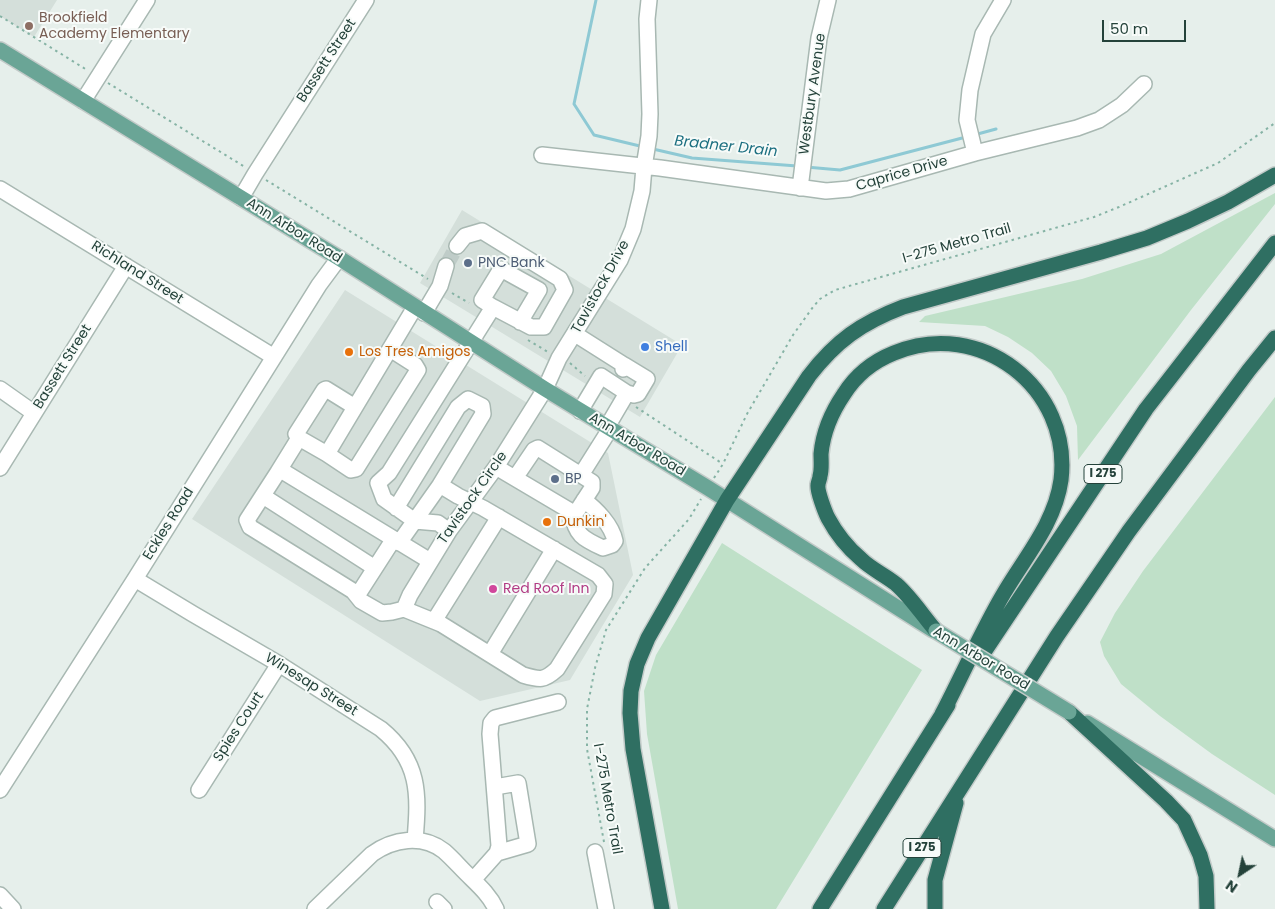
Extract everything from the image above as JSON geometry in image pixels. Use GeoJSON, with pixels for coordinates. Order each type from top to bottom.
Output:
{"type":"FeatureCollection","features":[{"type":"Feature","properties":{"kind":"highway"},"geometry":{"type":"LineString","coordinates":[[662,909],[633,749],[630,713],[631,690],[637,664],[648,638],[727,500],[809,376],[839,342],[867,322],[903,307],[1146,238],[1220,206],[1275,175]]}},
{"type":"Feature","properties":{"kind":"highway","name":"I 275"},"geometry":{"type":"LineString","coordinates":[[820,909],[942,714],[1146,410],[1275,243]]}},
{"type":"Feature","properties":{"kind":"highway","name":"I 275"},"geometry":{"type":"LineString","coordinates":[[884,909],[1057,636],[1129,531],[1275,338]]}},
{"type":"Feature","properties":{"kind":"highway"},"geometry":{"type":"LineString","coordinates":[[936,631],[898,586],[861,560],[844,542],[827,517],[818,485],[821,475],[822,444],[826,429],[836,406],[855,379],[879,360],[905,348],[945,343],[969,346],[988,353],[1015,370],[1033,386],[1046,403],[1053,418],[1059,438],[1062,466],[1060,482],[1050,520],[1004,594],[942,714]]}},
{"type":"Feature","properties":{"kind":"highway"},"geometry":{"type":"LineString","coordinates":[[1069,712],[1166,801],[1184,820],[1200,855],[1206,876],[1207,909]]}},
{"type":"Feature","properties":{"kind":"highway"},"geometry":{"type":"LineString","coordinates":[[935,909],[936,880],[960,788]]}},
{"type":"Feature","properties":{"kind":"main road","name":"Ann Arbor Road"},"geometry":{"type":"LineString","coordinates":[[0,50],[338,258],[545,390],[727,500],[1275,839]]}},
{"type":"Feature","properties":{"kind":"street"},"geometry":{"type":"LineString","coordinates":[[84,102],[147,0]]}},
{"type":"Feature","properties":{"kind":"street","name":"Bassett Street"},"geometry":{"type":"LineString","coordinates":[[241,198],[366,0]]}},
{"type":"Feature","properties":{"kind":"street","name":"Tavistock Drive"},"geometry":{"type":"LineString","coordinates":[[545,390],[559,358],[620,260],[633,229],[642,191],[650,114],[647,28],[649,0]]}},
{"type":"Feature","properties":{"kind":"street","name":"Westbury Avenue"},"geometry":{"type":"LineString","coordinates":[[800,188],[819,38],[828,0]]}},
{"type":"Feature","properties":{"kind":"street"},"geometry":{"type":"LineString","coordinates":[[975,153],[967,120],[970,90],[983,34],[1003,0]]}},
{"type":"Feature","properties":{"kind":"street","name":"Caprice Drive"},"geometry":{"type":"LineString","coordinates":[[542,155],[826,192],[849,189],[975,153],[1077,128],[1099,120],[1122,105],[1144,84]]}},
{"type":"Feature","properties":{"kind":"street","name":"Richland Street"},"geometry":{"type":"LineString","coordinates":[[0,189],[274,357]]}},
{"type":"Feature","properties":{"kind":"street"},"geometry":{"type":"LineString","coordinates":[[457,246],[465,236],[482,231],[560,279],[565,290],[544,327],[530,327],[520,322],[493,307],[482,300],[501,268],[539,290],[520,322]]}},
{"type":"Feature","properties":{"kind":"street","name":"Eckles Road"},"geometry":{"type":"LineString","coordinates":[[0,790],[135,579],[319,284],[338,258]]}},
{"type":"Feature","properties":{"kind":"street","name":"Bassett Street"},"geometry":{"type":"LineString","coordinates":[[0,468],[126,266]]}},
{"type":"Feature","properties":{"kind":"street"},"geometry":{"type":"LineString","coordinates":[[327,454],[390,349],[440,286],[446,266]]}},
{"type":"Feature","properties":{"kind":"street"},"geometry":{"type":"LineString","coordinates":[[449,531],[438,523],[415,521],[384,499],[378,483],[389,473],[493,307]]}},
{"type":"Feature","properties":{"kind":"street"},"geometry":{"type":"LineString","coordinates":[[575,334],[619,374],[628,398]]}},
{"type":"Feature","properties":{"kind":"street"},"geometry":{"type":"LineString","coordinates":[[355,407],[326,389],[296,434],[299,438],[351,470],[356,469],[418,370],[415,365],[390,349]]}},
{"type":"Feature","properties":{"kind":"street"},"geometry":{"type":"LineString","coordinates":[[580,411],[601,376],[619,374],[647,379],[638,394],[628,398],[581,475]]}},
{"type":"Feature","properties":{"kind":"street"},"geometry":{"type":"LineString","coordinates":[[0,389],[34,413]]}},
{"type":"Feature","properties":{"kind":"street","name":"Tavistock Circle"},"geometry":{"type":"LineString","coordinates":[[404,609],[410,595],[449,531],[496,467],[508,434],[545,390]]}},
{"type":"Feature","properties":{"kind":"street"},"geometry":{"type":"LineString","coordinates":[[357,596],[376,568],[415,521],[440,485],[483,414],[482,406],[468,399],[458,407],[396,508]]}},
{"type":"Feature","properties":{"kind":"street"},"geometry":{"type":"LineString","coordinates":[[299,438],[247,520],[250,527],[353,591],[361,601],[382,613],[404,609],[434,621],[523,676],[538,680],[549,677],[557,669],[604,594],[605,584],[598,575],[440,485]]}},
{"type":"Feature","properties":{"kind":"street"},"geometry":{"type":"LineString","coordinates":[[496,467],[572,512],[577,511],[592,488],[592,482],[538,448],[534,450],[516,478]]}},
{"type":"Feature","properties":{"kind":"street"},"geometry":{"type":"LineString","coordinates":[[278,472],[284,472],[430,561]]}},
{"type":"Feature","properties":{"kind":"street"},"geometry":{"type":"LineString","coordinates":[[263,496],[376,568]]}},
{"type":"Feature","properties":{"kind":"street"},"geometry":{"type":"LineString","coordinates":[[572,512],[574,526],[578,532],[593,544],[603,548],[612,546],[615,541],[614,534],[597,510],[584,500]]}},
{"type":"Feature","properties":{"kind":"street"},"geometry":{"type":"LineString","coordinates":[[434,621],[499,517]]}},
{"type":"Feature","properties":{"kind":"street"},"geometry":{"type":"LineString","coordinates":[[490,654],[554,549]]}},
{"type":"Feature","properties":{"kind":"street","name":"Winesap Street"},"geometry":{"type":"LineString","coordinates":[[135,579],[279,664],[381,729],[400,747],[410,765],[418,806],[415,840]]}},
{"type":"Feature","properties":{"kind":"street","name":"Spies Court"},"geometry":{"type":"LineString","coordinates":[[199,790],[279,664]]}},
{"type":"Feature","properties":{"kind":"street"},"geometry":{"type":"LineString","coordinates":[[473,880],[497,853],[499,846],[490,734],[491,723],[495,718],[558,702]]}},
{"type":"Feature","properties":{"kind":"street"},"geometry":{"type":"LineString","coordinates":[[495,787],[518,783],[528,844],[497,853]]}},
{"type":"Feature","properties":{"kind":"street"},"geometry":{"type":"LineString","coordinates":[[315,909],[372,854],[381,848],[402,840],[429,843],[444,851],[490,898],[496,909]]}},
{"type":"Feature","properties":{"kind":"street"},"geometry":{"type":"LineString","coordinates":[[600,850],[606,909]]}},
{"type":"Feature","properties":{"kind":"street"},"geometry":{"type":"LineString","coordinates":[[0,895],[13,909]]}},
{"type":"Feature","properties":{"kind":"path"},"geometry":{"type":"LineString","coordinates":[[0,16],[434,282]]}},
{"type":"Feature","properties":{"kind":"path","name":"I-275 Metro Trail"},"geometry":{"type":"LineString","coordinates":[[720,469],[746,414],[793,334],[820,299],[835,290],[1094,216],[1119,207],[1218,163],[1275,123]]}},
{"type":"Feature","properties":{"kind":"path"},"geometry":{"type":"LineString","coordinates":[[447,290],[472,305]]}},
{"type":"Feature","properties":{"kind":"path"},"geometry":{"type":"LineString","coordinates":[[569,363],[581,373]]}},
{"type":"Feature","properties":{"kind":"path"},"geometry":{"type":"LineString","coordinates":[[628,398],[723,464]]}},
{"type":"Feature","properties":{"kind":"path","name":"I-275 Metro Trail"},"geometry":{"type":"LineString","coordinates":[[600,850],[587,748],[588,710],[595,668],[606,630],[645,568],[689,519],[692,513]]}},
{"type":"Feature","properties":{"kind":"shaded area","name":"Brookfield Academy Elementary"},"geometry":{"type":"Polygon","coordinates":[[[0,0],[57,0],[34,37],[0,16],[0,0]]]}},
{"type":"Feature","properties":{"kind":"shaded area"},"geometry":{"type":"Polygon","coordinates":[[[462,210],[682,345],[640,417],[420,283],[462,210]]]}},
{"type":"Feature","properties":{"kind":"shaded area"},"geometry":{"type":"Polygon","coordinates":[[[345,290],[608,453],[633,575],[570,680],[480,701],[192,519],[345,290]]]}},
{"type":"Feature","properties":{"kind":"green space"},"geometry":{"type":"Polygon","coordinates":[[[1275,193],[1275,204],[1191,310],[1078,460],[1077,426],[1066,396],[1051,371],[1032,353],[1008,337],[985,326],[919,322],[925,316],[1082,279],[1161,254],[1275,193]]]}},
{"type":"Feature","properties":{"kind":"green space"},"geometry":{"type":"Polygon","coordinates":[[[1275,397],[1275,795],[1212,754],[1160,716],[1121,684],[1104,656],[1100,642],[1115,613],[1143,571],[1275,397]]]}},
{"type":"Feature","properties":{"kind":"green space"},"geometry":{"type":"Polygon","coordinates":[[[722,543],[922,670],[776,909],[678,909],[647,734],[644,691],[656,655],[722,543]]]}},
{"type":"Feature","properties":{"kind":"waterway","name":"Bradner Drain"},"geometry":{"type":"LineString","coordinates":[[596,0],[574,104],[594,135],[644,147]]}},
{"type":"Feature","properties":{"kind":"waterway","name":"Bradner Drain"},"geometry":{"type":"LineString","coordinates":[[974,135],[996,129]]}},
{"type":"Feature","properties":{"kind":"waterway","name":"Bradner Drain"},"geometry":{"type":"LineString","coordinates":[[806,167],[840,170],[966,137]]}},
{"type":"Feature","properties":{"kind":"waterway","name":"Bradner Drain"},"geometry":{"type":"LineString","coordinates":[[653,149],[692,158],[797,166]]}},
{"type":"Feature","properties":{"kind":"tunnel"},"geometry":{"type":"LineString","coordinates":[[446,266],[457,246]]}},
{"type":"Feature","properties":{"kind":"place","name":"Brookfield Academy Elementary"},"geometry":{"type":"Point","coordinates":[29,26]}},
{"type":"Feature","properties":{"kind":"place","name":"PNC Bank"},"geometry":{"type":"Point","coordinates":[468,263]}},
{"type":"Feature","properties":{"kind":"place","name":"Shell"},"geometry":{"type":"Point","coordinates":[645,347]}},
{"type":"Feature","properties":{"kind":"place","name":"Los Tres Amigos"},"geometry":{"type":"Point","coordinates":[349,352]}},
{"type":"Feature","properties":{"kind":"place","name":"BP"},"geometry":{"type":"Point","coordinates":[555,479]}},
{"type":"Feature","properties":{"kind":"place","name":"Dunkin'"},"geometry":{"type":"Point","coordinates":[547,522]}},
{"type":"Feature","properties":{"kind":"place","name":"Red Roof Inn"},"geometry":{"type":"Point","coordinates":[493,589]}}]}
